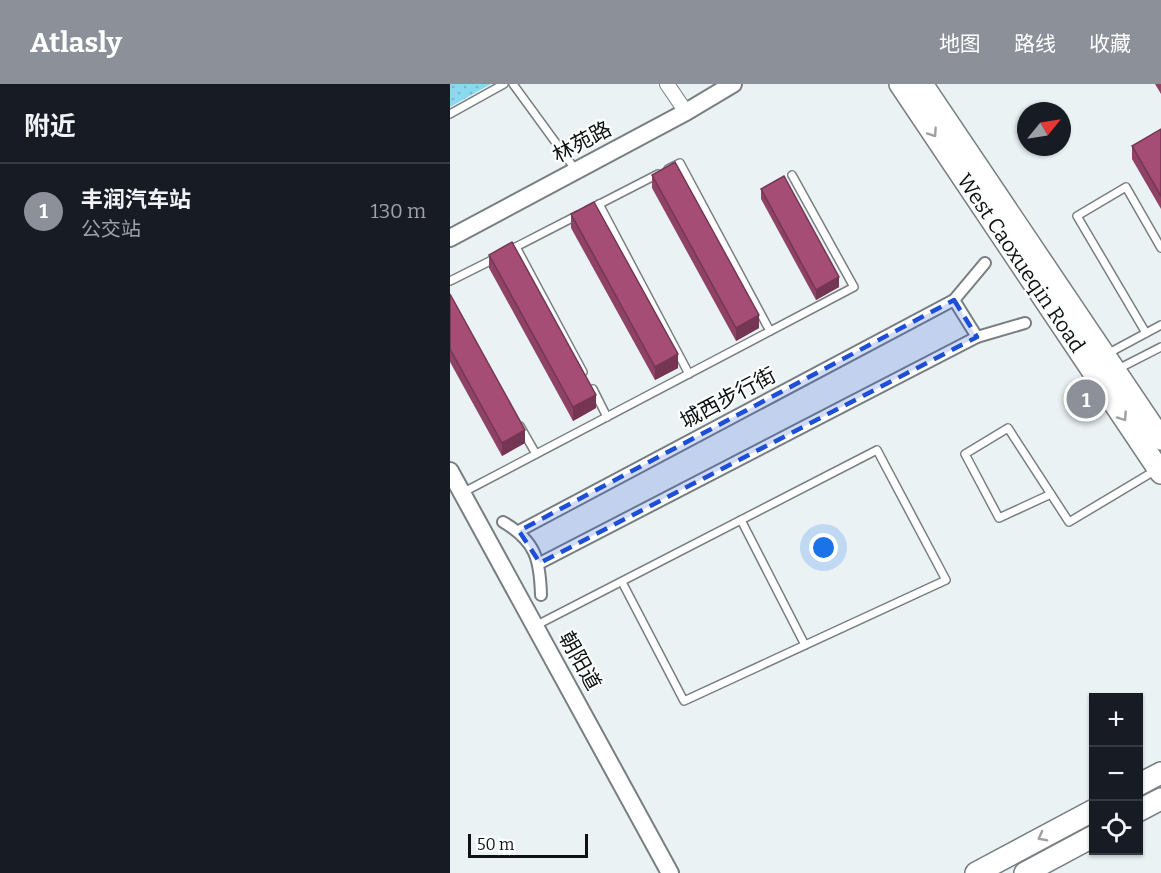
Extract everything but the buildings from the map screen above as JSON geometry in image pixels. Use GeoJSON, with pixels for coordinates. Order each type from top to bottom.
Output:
{"type":"FeatureCollection","features":[{"type":"Feature","properties":{"kind":"main road","name":"West Caoxueqin Road"},"geometry":{"type":"LineString","coordinates":[[900,84],[1160,471]]}},
{"type":"Feature","properties":{"kind":"main road","name":"West Caoxueqin Road"},"geometry":{"type":"LineString","coordinates":[[922,84],[1161,439]]}},
{"type":"Feature","properties":{"kind":"main road"},"geometry":{"type":"LineString","coordinates":[[1143,782],[1161,773]]}},
{"type":"Feature","properties":{"kind":"main road"},"geometry":{"type":"LineString","coordinates":[[1143,808],[1161,799]]}},
{"type":"Feature","properties":{"kind":"main road"},"geometry":{"type":"LineString","coordinates":[[976,873],[1089,813]]}},
{"type":"Feature","properties":{"kind":"main road"},"geometry":{"type":"LineString","coordinates":[[1025,873],[1089,839]]}},
{"type":"Feature","properties":{"kind":"street"},"geometry":{"type":"LineString","coordinates":[[667,84],[686,112]]}},
{"type":"Feature","properties":{"kind":"street","name":"林苑路"},"geometry":{"type":"LineString","coordinates":[[450,238],[686,112],[733,84]]}},
{"type":"Feature","properties":{"kind":"street"},"geometry":{"type":"LineString","coordinates":[[977,337],[954,300],[985,263]]}},
{"type":"Feature","properties":{"kind":"street","name":"城西步行街"},"geometry":{"type":"LineString","coordinates":[[519,531],[954,300]]}},
{"type":"Feature","properties":{"kind":"street"},"geometry":{"type":"LineString","coordinates":[[540,563],[977,337],[1025,323]]}},
{"type":"Feature","properties":{"kind":"street","name":"朝阳道"},"geometry":{"type":"LineString","coordinates":[[450,471],[670,873]]}},
{"type":"Feature","properties":{"kind":"street"},"geometry":{"type":"LineString","coordinates":[[503,522],[519,531],[540,563],[542,595]]}},
{"type":"Feature","properties":{"kind":"lane"},"geometry":{"type":"LineString","coordinates":[[450,114],[504,84]]}},
{"type":"Feature","properties":{"kind":"lane"},"geometry":{"type":"LineString","coordinates":[[513,84],[576,171]]}},
{"type":"Feature","properties":{"kind":"lane"},"geometry":{"type":"LineString","coordinates":[[450,281],[680,163],[771,331]]}},
{"type":"Feature","properties":{"kind":"lane"},"geometry":{"type":"LineString","coordinates":[[462,493],[854,287],[792,175]]}},
{"type":"Feature","properties":{"kind":"lane"},"geometry":{"type":"LineString","coordinates":[[1146,333],[1077,216],[1126,187],[1161,248]]}},
{"type":"Feature","properties":{"kind":"lane"},"geometry":{"type":"LineString","coordinates":[[599,204],[689,374]]}},
{"type":"Feature","properties":{"kind":"lane"},"geometry":{"type":"LineString","coordinates":[[516,247],[607,417]]}},
{"type":"Feature","properties":{"kind":"lane"},"geometry":{"type":"LineString","coordinates":[[1110,363],[1146,333],[1161,325]]}},
{"type":"Feature","properties":{"kind":"lane"},"geometry":{"type":"LineString","coordinates":[[1110,363],[1161,347]]}},
{"type":"Feature","properties":{"kind":"lane"},"geometry":{"type":"LineString","coordinates":[[519,423],[536,454]]}},
{"type":"Feature","properties":{"kind":"lane"},"geometry":{"type":"LineString","coordinates":[[1051,494],[999,518],[965,454],[1008,428],[1051,494],[1069,522],[1160,471]]}},
{"type":"Feature","properties":{"kind":"lane"},"geometry":{"type":"LineString","coordinates":[[535,626],[877,450],[946,580],[684,701],[622,582]]}},
{"type":"Feature","properties":{"kind":"lane"},"geometry":{"type":"LineString","coordinates":[[741,520],[805,645]]}},
{"type":"Feature","properties":{"kind":"highlighted area"},"geometry":{"type":"Polygon","coordinates":[[[954,300],[977,337],[540,563],[519,531],[954,300]]]}},
{"type":"Feature","properties":{"kind":"shaded area"},"geometry":{"type":"Polygon","coordinates":[[[450,84],[491,84],[450,107],[450,84]]]}},
{"type":"Feature","properties":{"kind":"place","name":"丰润汽车站"},"geometry":{"type":"Point","coordinates":[1086,399]}}]}
